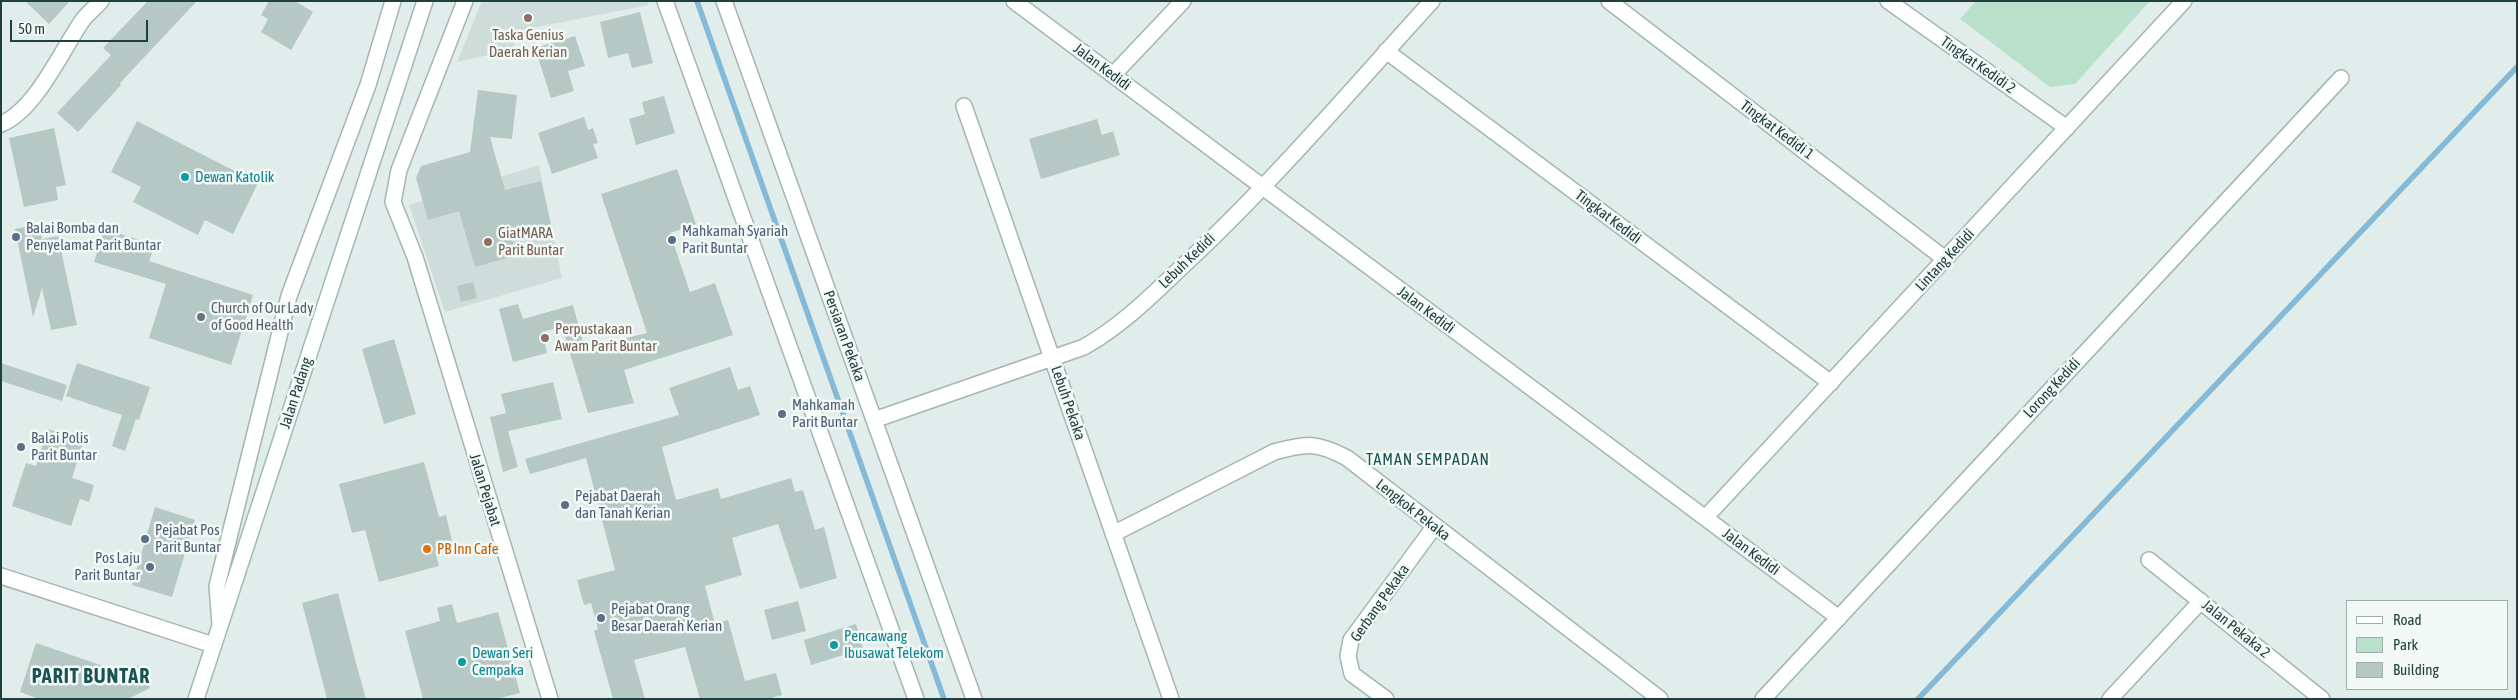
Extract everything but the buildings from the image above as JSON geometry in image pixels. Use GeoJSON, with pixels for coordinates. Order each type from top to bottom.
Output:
{"type":"FeatureCollection","features":[{"type":"Feature","properties":{"kind":"street"},"geometry":{"type":"LineString","coordinates":[[1,124],[13,119],[43,83],[83,20],[101,1]]}},
{"type":"Feature","properties":{"kind":"street"},"geometry":{"type":"LineString","coordinates":[[220,625],[216,586],[289,296],[368,85],[393,1]]}},
{"type":"Feature","properties":{"kind":"street","name":"Jalan Padang"},"geometry":{"type":"LineString","coordinates":[[196,699],[425,1]]}},
{"type":"Feature","properties":{"kind":"street","name":"Jalan Pejabat"},"geometry":{"type":"LineString","coordinates":[[465,1],[399,170],[393,202],[415,257],[550,699]]}},
{"type":"Feature","properties":{"kind":"street"},"geometry":{"type":"LineString","coordinates":[[665,1],[916,699]]}},
{"type":"Feature","properties":{"kind":"street","name":"Persiaran Pekaka"},"geometry":{"type":"LineString","coordinates":[[724,1],[974,699]]}},
{"type":"Feature","properties":{"kind":"street","name":"Jalan Kedidi"},"geometry":{"type":"LineString","coordinates":[[1014,1],[1839,618]]}},
{"type":"Feature","properties":{"kind":"street"},"geometry":{"type":"LineString","coordinates":[[1113,75],[1183,1]]}},
{"type":"Feature","properties":{"kind":"street","name":"Lebuh Kedidi"},"geometry":{"type":"LineString","coordinates":[[874,420],[1052,359],[1084,347],[1109,333],[1203,247],[1262,187],[1432,1]]}},
{"type":"Feature","properties":{"kind":"street","name":"Tingkat Kedidi 1"},"geometry":{"type":"LineString","coordinates":[[1609,1],[1945,259]]}},
{"type":"Feature","properties":{"kind":"street","name":"Tingkat Kedidi 2"},"geometry":{"type":"LineString","coordinates":[[1888,1],[2067,128]]}},
{"type":"Feature","properties":{"kind":"street","name":"Lintang Kedidi"},"geometry":{"type":"LineString","coordinates":[[1705,518],[2184,1]]}},
{"type":"Feature","properties":{"kind":"street","name":"Tingkat Kedidi"},"geometry":{"type":"LineString","coordinates":[[1386,51],[1831,383]]}},
{"type":"Feature","properties":{"kind":"street","name":"Lorong Kedidi"},"geometry":{"type":"LineString","coordinates":[[1763,699],[2341,78]]}},
{"type":"Feature","properties":{"kind":"street","name":"Lebuh Pekaka"},"geometry":{"type":"LineString","coordinates":[[964,106],[1171,699]]}},
{"type":"Feature","properties":{"kind":"street","name":"Lengkok Pekaka"},"geometry":{"type":"LineString","coordinates":[[1114,534],[1274,452],[1300,445],[1325,447],[1347,458],[1434,527],[1660,699]]}},
{"type":"Feature","properties":{"kind":"street","name":"Gerbang Pekaka"},"geometry":{"type":"LineString","coordinates":[[1386,699],[1352,674],[1348,656],[1351,640],[1434,527]]}},
{"type":"Feature","properties":{"kind":"street","name":"Jalan Pekaka 2"},"geometry":{"type":"LineString","coordinates":[[2149,560],[2322,699]]}},
{"type":"Feature","properties":{"kind":"street"},"geometry":{"type":"LineString","coordinates":[[1,576],[213,645]]}},
{"type":"Feature","properties":{"kind":"street"},"geometry":{"type":"LineString","coordinates":[[2110,699],[2201,601]]}},
{"type":"Feature","properties":{"kind":"shaded area","name":"Taska Genius Daerah Kerian"},"geometry":{"type":"Polygon","coordinates":[[[482,1],[647,1],[649,5],[512,32],[515,49],[457,62],[482,1]]]}},
{"type":"Feature","properties":{"kind":"shaded area","name":"GiatMARA Parit Buntar"},"geometry":{"type":"Polygon","coordinates":[[[539,165],[562,278],[445,312],[409,205],[539,165]]]}},
{"type":"Feature","properties":{"kind":"green space"},"geometry":{"type":"Polygon","coordinates":[[[1976,1],[2150,1],[2075,84],[2050,87],[1960,19],[1976,1]]]}},
{"type":"Feature","properties":{"kind":"waterway"},"geometry":{"type":"LineString","coordinates":[[697,1],[944,699]]}},
{"type":"Feature","properties":{"kind":"waterway"},"geometry":{"type":"LineString","coordinates":[[1918,699],[2517,67]]}},
{"type":"Feature","properties":{"kind":"place","name":"Taska Genius Daerah Kerian"},"geometry":{"type":"Point","coordinates":[528,18]}},
{"type":"Feature","properties":{"kind":"place","name":"Dewan Katolik"},"geometry":{"type":"Point","coordinates":[185,177]}},
{"type":"Feature","properties":{"kind":"place","name":"Balai Bomba dan Penyelamat Parit Buntar"},"geometry":{"type":"Point","coordinates":[16,237]}},
{"type":"Feature","properties":{"kind":"place","name":"Mahkamah Syariah Parit Buntar"},"geometry":{"type":"Point","coordinates":[672,240]}},
{"type":"Feature","properties":{"kind":"place","name":"GiatMARA Parit Buntar"},"geometry":{"type":"Point","coordinates":[488,242]}},
{"type":"Feature","properties":{"kind":"place","name":"Church of Our Lady of Good Health"},"geometry":{"type":"Point","coordinates":[201,317]}},
{"type":"Feature","properties":{"kind":"place","name":"Perpustakaan Awam Parit Buntar"},"geometry":{"type":"Point","coordinates":[545,338]}},
{"type":"Feature","properties":{"kind":"place","name":"Mahkamah Parit Buntar"},"geometry":{"type":"Point","coordinates":[782,414]}},
{"type":"Feature","properties":{"kind":"place","name":"Balai Polis Parit Buntar"},"geometry":{"type":"Point","coordinates":[21,447]}},
{"type":"Feature","properties":{"kind":"place","name":"Pejabat Daerah dan Tanah Kerian"},"geometry":{"type":"Point","coordinates":[565,505]}},
{"type":"Feature","properties":{"kind":"place","name":"Pejabat Pos Parit Buntar"},"geometry":{"type":"Point","coordinates":[145,539]}},
{"type":"Feature","properties":{"kind":"place","name":"PB Inn Cafe"},"geometry":{"type":"Point","coordinates":[427,549]}},
{"type":"Feature","properties":{"kind":"place","name":"Pos Laju Parit Buntar"},"geometry":{"type":"Point","coordinates":[150,567]}},
{"type":"Feature","properties":{"kind":"place","name":"Pejabat Orang Besar Daerah Kerian"},"geometry":{"type":"Point","coordinates":[601,618]}},
{"type":"Feature","properties":{"kind":"place","name":"Pencawang Ibusawat Telekom"},"geometry":{"type":"Point","coordinates":[834,645]}},
{"type":"Feature","properties":{"kind":"place","name":"Dewan Seri Cempaka"},"geometry":{"type":"Point","coordinates":[462,662]}},
{"type":"Feature","properties":{"kind":"district","name":"TAMAN SEMPADAN"},"geometry":{"type":"Point","coordinates":[1428,460]}},
{"type":"Feature","properties":{"kind":"district","name":"PARIT BUNTAR"},"geometry":{"type":"Point","coordinates":[91,677]}}]}
